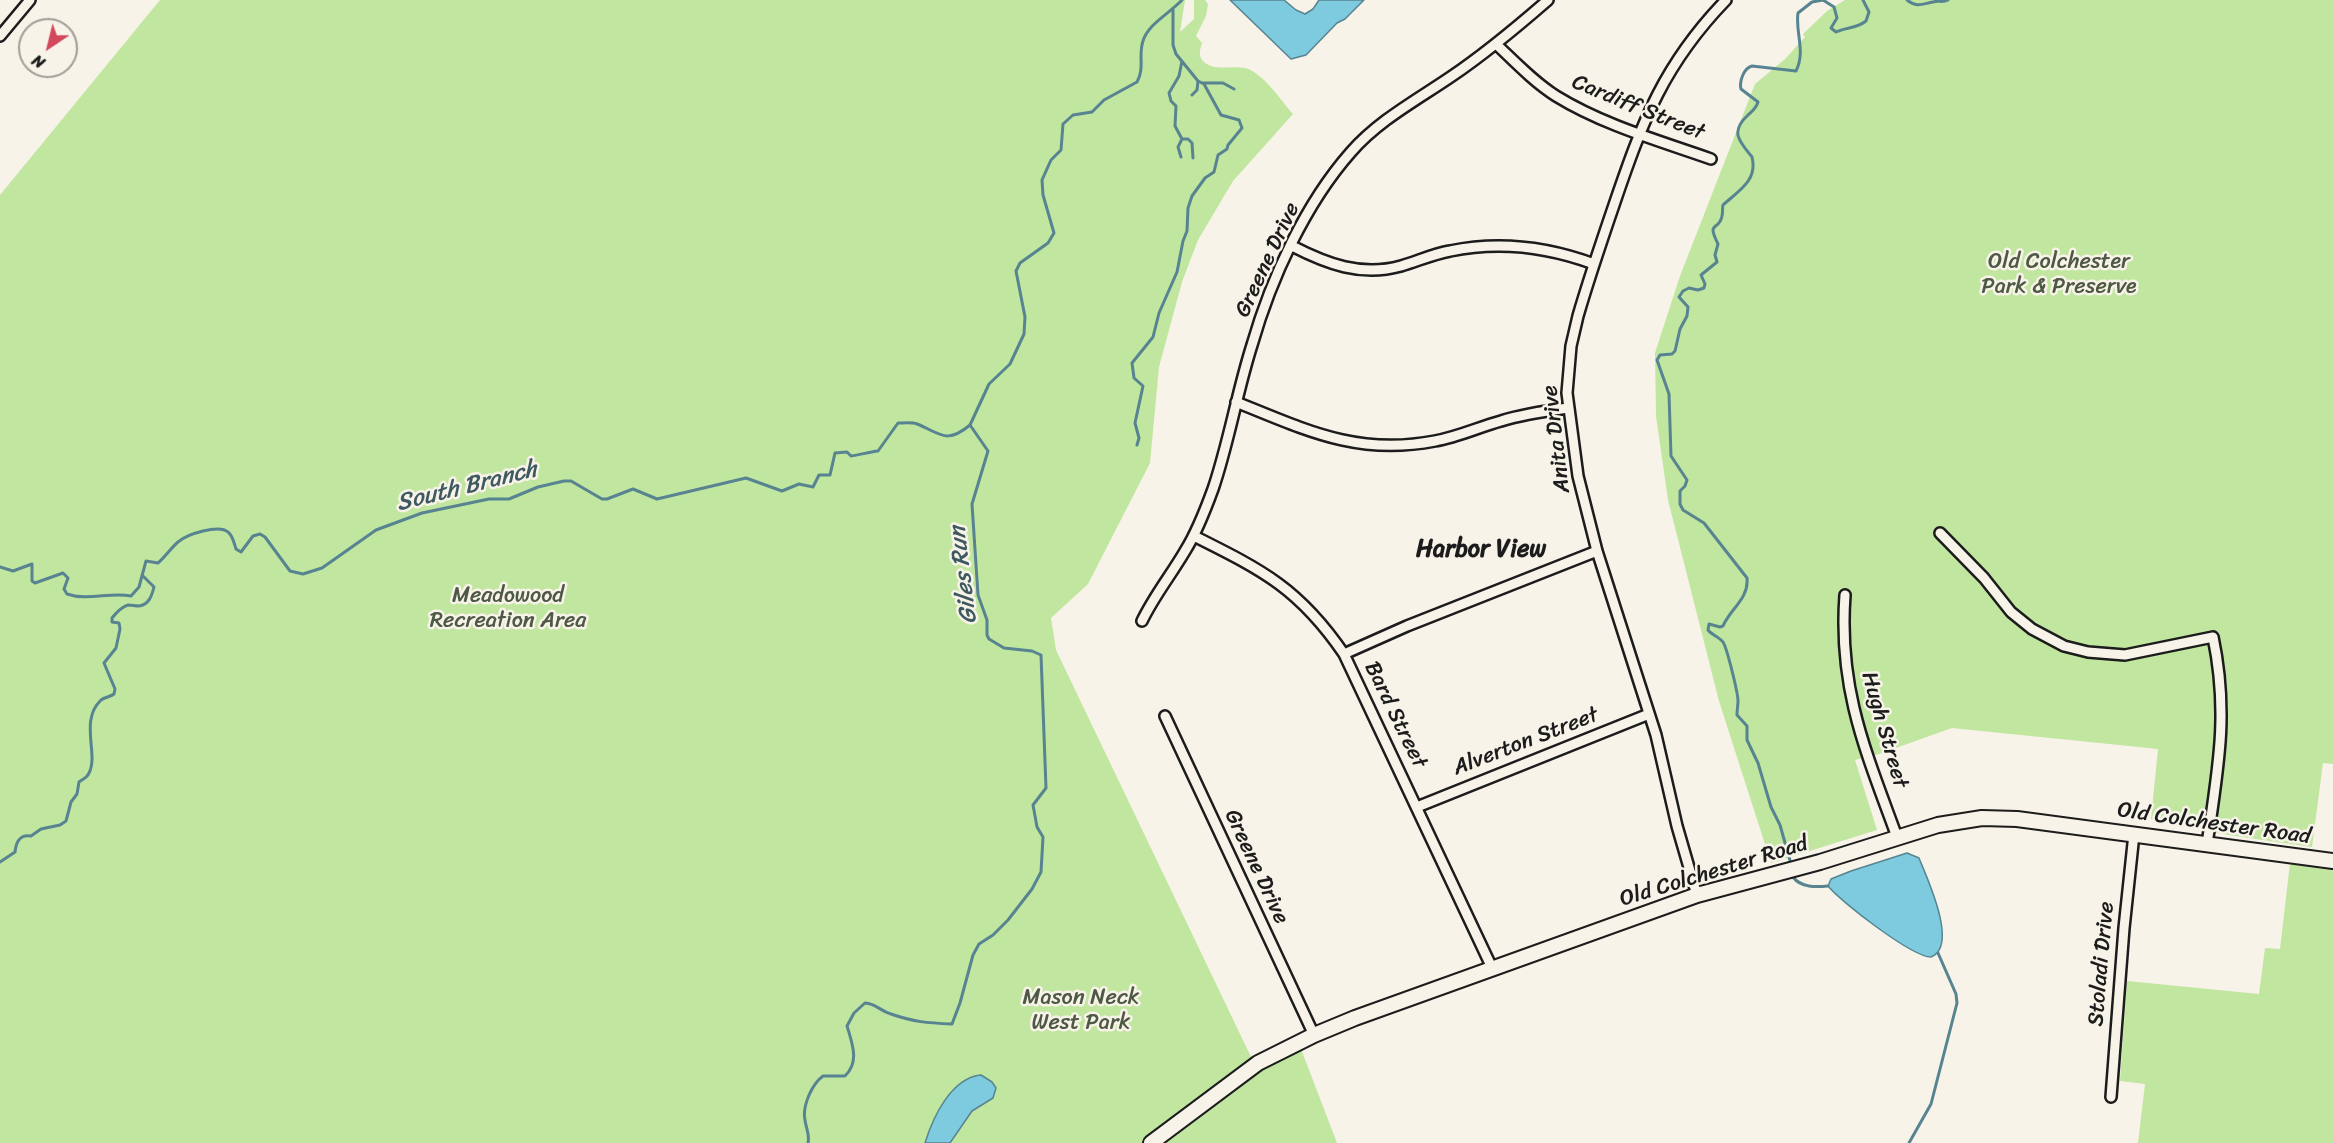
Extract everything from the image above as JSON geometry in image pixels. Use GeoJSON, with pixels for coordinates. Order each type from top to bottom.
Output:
{"type":"FeatureCollection","features":[{"type":"Feature","properties":{"kind":"street"},"geometry":{"type":"LineString","coordinates":[[0,36],[30,0]]}},
{"type":"Feature","properties":{"kind":"street","name":"Greene Drive"},"geometry":{"type":"LineString","coordinates":[[1142,621],[1194,536],[1213,489],[1259,322],[1274,282],[1320,194],[1338,168],[1360,143],[1388,118],[1454,75],[1496,44],[1548,0]]}},
{"type":"Feature","properties":{"kind":"street","name":"Anita Drive"},"geometry":{"type":"LineString","coordinates":[[1697,895],[1649,714],[1597,551],[1578,476],[1568,408],[1569,370],[1574,331],[1594,264],[1639,133],[1657,93],[1682,52],[1726,0]]}},
{"type":"Feature","properties":{"kind":"street","name":"Cardiff Street"},"geometry":{"type":"LineString","coordinates":[[1496,44],[1556,96],[1639,133],[1712,159]]}},
{"type":"Feature","properties":{"kind":"street"},"geometry":{"type":"LineString","coordinates":[[1292,246],[1332,264],[1357,270],[1388,269],[1450,251],[1498,246],[1545,250],[1594,264]]}},
{"type":"Feature","properties":{"kind":"street"},"geometry":{"type":"LineString","coordinates":[[1236,402],[1321,436],[1351,443],[1381,446],[1436,441],[1520,415],[1568,408]]}},
{"type":"Feature","properties":{"kind":"street"},"geometry":{"type":"LineString","coordinates":[[1940,533],[1977,570],[2011,612],[2032,629],[2064,646],[2088,652],[2125,655],[2213,638],[2222,692],[2223,729],[2207,844]]}},
{"type":"Feature","properties":{"kind":"street","name":"Bard Street"},"geometry":{"type":"LineString","coordinates":[[1194,536],[1253,566],[1283,585],[1325,627],[1344,654],[1493,970]]}},
{"type":"Feature","properties":{"kind":"street"},"geometry":{"type":"LineString","coordinates":[[1344,654],[1407,626],[1597,551]]}},
{"type":"Feature","properties":{"kind":"street","name":"Hugh Street"},"geometry":{"type":"LineString","coordinates":[[1845,596],[1843,644],[1849,693],[1862,740],[1897,837]]}},
{"type":"Feature","properties":{"kind":"street","name":"Alverton Street"},"geometry":{"type":"LineString","coordinates":[[1417,807],[1649,714]]}},
{"type":"Feature","properties":{"kind":"street","name":"Greene Drive"},"geometry":{"type":"LineString","coordinates":[[1165,716],[1314,1035]]}},
{"type":"Feature","properties":{"kind":"street","name":"Old Colchester Road"},"geometry":{"type":"LineString","coordinates":[[1151,1143],[1258,1063],[1314,1035],[1393,1004],[1697,895],[1820,862],[1938,825],[1982,818],[2017,819],[2333,861]]}},
{"type":"Feature","properties":{"kind":"street","name":"Stoladi Drive"},"geometry":{"type":"LineString","coordinates":[[2111,1097],[2134,834]]}},
{"type":"Feature","properties":{"kind":"green space","name":"Meadowood Recreation Area"},"geometry":{"type":"Polygon","coordinates":[[[160,0],[1185,0],[1180,32],[1194,19],[1194,0],[1205,0],[1208,4],[1206,16],[1196,36],[1202,43],[1201,59],[1212,66],[1240,67],[1258,75],[1293,114],[1233,181],[1198,240],[1182,282],[1159,367],[1150,463],[1088,584],[1051,618],[1056,650],[1252,1059],[1141,1143],[0,1143],[0,195],[160,0]]]}},
{"type":"Feature","properties":{"kind":"green space","name":"Old Colchester Park & Preserve"},"geometry":{"type":"Polygon","coordinates":[[[1845,0],[2333,0],[2333,764],[2323,763],[2312,847],[2228,835],[2151,819],[2158,749],[1952,728],[1879,754],[1855,760],[1877,830],[1771,863],[1719,701],[1668,500],[1656,416],[1655,353],[1680,276],[1755,84],[1785,59],[1805,37],[1803,34],[1827,11],[1845,0]]]}},
{"type":"Feature","properties":{"kind":"green space"},"geometry":{"type":"Polygon","coordinates":[[[2290,863],[2333,869],[2333,1143],[2138,1143],[2145,1084],[2120,1081],[2127,981],[2259,994],[2265,948],[2280,949],[2290,863]]]}},
{"type":"Feature","properties":{"kind":"green space"},"geometry":{"type":"Polygon","coordinates":[[[1301,1049],[1337,1143],[1163,1143],[1214,1101],[1256,1071],[1301,1049]]]}},
{"type":"Feature","properties":{"kind":"water"},"geometry":{"type":"Polygon","coordinates":[[[1230,0],[1284,0],[1305,14],[1313,9],[1319,0],[1364,0],[1345,19],[1337,23],[1306,55],[1291,59],[1230,0]]]}},
{"type":"Feature","properties":{"kind":"water"},"geometry":{"type":"Polygon","coordinates":[[[1907,853],[1919,858],[1934,895],[1942,926],[1939,950],[1931,957],[1922,955],[1893,939],[1828,886],[1831,879],[1907,853]]]}},
{"type":"Feature","properties":{"kind":"water"},"geometry":{"type":"Polygon","coordinates":[[[981,1075],[992,1082],[996,1088],[993,1098],[972,1111],[950,1143],[925,1143],[938,1111],[952,1091],[970,1078],[981,1075]]]}},
{"type":"Feature","properties":{"kind":"waterway","name":"Giles Run"},"geometry":{"type":"LineString","coordinates":[[808,1143],[804,1114],[806,1102],[812,1090],[823,1076],[845,1076],[850,1071],[854,1052],[847,1026],[854,1013],[865,1003],[907,1019],[952,1024],[973,955],[979,944],[993,935],[1008,920],[1032,889],[1041,872],[1043,837],[1037,827],[1033,805],[1046,788],[1041,655],[1032,651],[1004,648],[989,639],[987,635],[987,620],[978,595],[972,504],[988,451],[970,425],[989,384],[1010,364],[1024,334],[1025,317],[1016,271],[1020,263],[1048,243],[1054,233],[1043,195],[1042,180],[1051,160],[1061,150],[1063,124],[1073,115],[1092,112],[1104,100],[1137,82],[1141,72],[1142,46],[1146,35],[1154,24],[1182,0]]}},
{"type":"Feature","properties":{"kind":"waterway"},"geometry":{"type":"LineString","coordinates":[[1791,864],[1780,825],[1771,807],[1758,763],[1747,740],[1747,726],[1737,715],[1738,696],[1725,646],[1708,630],[1709,624],[1723,626],[1742,598],[1747,578],[1704,523],[1683,510],[1680,504],[1680,491],[1687,480],[1671,456],[1669,394],[1657,360],[1660,355],[1672,354],[1675,351],[1688,307],[1679,297],[1689,288],[1698,290],[1704,288],[1705,284],[1701,275],[1717,262],[1715,255],[1718,244],[1713,229],[1720,221],[1723,205],[1745,185],[1752,173],[1752,157],[1741,142],[1738,133],[1742,122],[1758,102],[1741,89],[1744,72],[1752,66],[1796,71],[1800,56],[1798,13],[1812,2],[1823,0],[1834,7],[1837,18],[1831,28],[1836,32],[1866,21],[1869,12],[1863,0]]}},
{"type":"Feature","properties":{"kind":"waterway"},"geometry":{"type":"LineString","coordinates":[[1907,0],[1920,5],[1948,0]]}},
{"type":"Feature","properties":{"kind":"waterway"},"geometry":{"type":"LineString","coordinates":[[1137,445],[1139,438],[1135,423],[1143,386],[1134,378],[1132,363],[1153,337],[1159,313],[1177,272],[1187,231],[1188,208],[1192,196],[1205,178],[1214,172],[1218,155],[1227,149],[1242,128],[1239,120],[1221,115],[1204,84],[1198,81],[1176,54],[1173,45],[1173,9]]}},
{"type":"Feature","properties":{"kind":"waterway"},"geometry":{"type":"LineString","coordinates":[[1181,157],[1178,147],[1182,139],[1175,126],[1176,106],[1171,101],[1169,93],[1179,76],[1182,61]]}},
{"type":"Feature","properties":{"kind":"waterway"},"geometry":{"type":"LineString","coordinates":[[1192,95],[1197,90],[1198,81]]}},
{"type":"Feature","properties":{"kind":"waterway"},"geometry":{"type":"LineString","coordinates":[[1202,83],[1223,83],[1234,89]]}},
{"type":"Feature","properties":{"kind":"waterway"},"geometry":{"type":"LineString","coordinates":[[1182,139],[1188,139],[1192,143],[1193,158]]}},
{"type":"Feature","properties":{"kind":"waterway","name":"South Branch"},"geometry":{"type":"LineString","coordinates":[[0,567],[13,571],[32,564],[32,581],[35,583],[63,573],[68,578],[64,589],[67,594],[75,596],[131,596],[139,587],[146,561],[158,563],[182,539],[195,533],[218,529],[228,532],[236,549],[241,552],[253,536],[260,534],[265,537],[290,571],[303,574],[322,568],[376,530],[422,513],[489,499],[509,499],[538,487],[564,481],[571,481],[602,499],[633,489],[657,499],[746,478],[782,491],[799,484],[813,487],[819,475],[830,475],[835,453],[847,452],[851,456],[878,451],[898,423],[915,423],[938,434],[949,436],[955,435],[970,425]]}},
{"type":"Feature","properties":{"kind":"waterway"},"geometry":{"type":"LineString","coordinates":[[0,862],[15,852],[21,838],[66,821],[71,802],[77,794],[79,782],[87,776],[91,765],[91,718],[101,700],[114,694],[115,689],[104,663],[116,648],[120,629],[119,623],[112,622],[112,618],[125,606],[139,606],[150,599],[154,587],[142,575]]}},
{"type":"Feature","properties":{"kind":"waterway"},"geometry":{"type":"LineString","coordinates":[[1793,877],[1804,885],[1828,886]]}},
{"type":"Feature","properties":{"kind":"waterway"},"geometry":{"type":"LineString","coordinates":[[1909,1143],[1931,1104],[1957,1003],[1956,994],[1938,953]]}},
{"type":"Feature","properties":{"kind":"district","name":"Harbor View"},"geometry":{"type":"Point","coordinates":[1481,550]}},
{"type":"Feature","properties":{"kind":"park label","name":"Mason Neck West Park"},"geometry":{"type":"Point","coordinates":[1081,1010]}}]}
